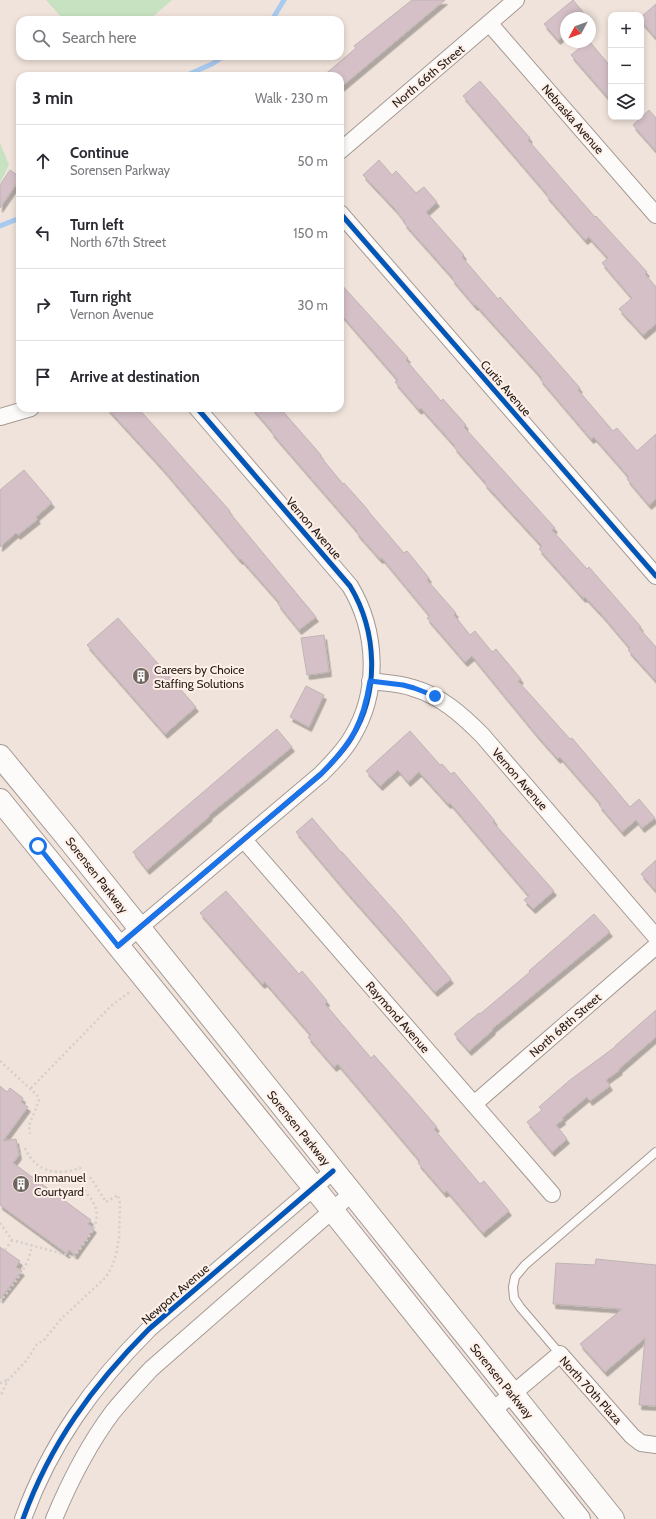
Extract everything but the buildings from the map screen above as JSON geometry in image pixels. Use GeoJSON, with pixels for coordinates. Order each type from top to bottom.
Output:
{"type":"FeatureCollection","features":[{"type":"Feature","properties":{"kind":"main road","name":"Sorensen Parkway"},"geometry":{"type":"LineString","coordinates":[[0,756],[613,1519]]}},
{"type":"Feature","properties":{"kind":"main road"},"geometry":{"type":"LineString","coordinates":[[0,800],[332,1210],[578,1519]]}},
{"type":"Feature","properties":{"kind":"street","name":"North 66th Street"},"geometry":{"type":"LineString","coordinates":[[344,148],[516,0]]}},
{"type":"Feature","properties":{"kind":"street","name":"Nebraska Avenue"},"geometry":{"type":"LineString","coordinates":[[489,24],[656,215]]}},
{"type":"Feature","properties":{"kind":"street","name":"Curtis Avenue"},"geometry":{"type":"LineString","coordinates":[[344,217],[656,576]]}},
{"type":"Feature","properties":{"kind":"street"},"geometry":{"type":"LineString","coordinates":[[0,417],[17,412]]}},
{"type":"Feature","properties":{"kind":"street","name":"Vernon Avenue"},"geometry":{"type":"LineString","coordinates":[[200,412],[350,586],[358,598],[368,628],[372,663],[370,681],[414,688],[435,696],[466,719],[482,735],[656,937]]}},
{"type":"Feature","properties":{"kind":"street"},"geometry":{"type":"LineString","coordinates":[[118,946],[244,840],[340,756],[361,720],[366,704],[370,681]]}},
{"type":"Feature","properties":{"kind":"street","name":"Raymond Avenue"},"geometry":{"type":"LineString","coordinates":[[244,840],[552,1194]]}},
{"type":"Feature","properties":{"kind":"street","name":"North 68th Street"},"geometry":{"type":"LineString","coordinates":[[474,1104],[656,946]]}},
{"type":"Feature","properties":{"kind":"street","name":"Newport Avenue"},"geometry":{"type":"LineString","coordinates":[[24,1519],[32,1495],[68,1427],[84,1403],[122,1358],[149,1330],[333,1171]]}},
{"type":"Feature","properties":{"kind":"street"},"geometry":{"type":"LineString","coordinates":[[54,1519],[64,1496],[112,1414],[151,1369],[351,1194]]}},
{"type":"Feature","properties":{"kind":"street","name":"North 70th Plaza"},"geometry":{"type":"LineString","coordinates":[[492,1411],[560,1354],[632,1436],[641,1443],[656,1446]]}},
{"type":"Feature","properties":{"kind":"lane"},"geometry":{"type":"LineString","coordinates":[[560,1354],[514,1298],[513,1287],[515,1277],[525,1265],[656,1152]]}},
{"type":"Feature","properties":{"kind":"path"},"geometry":{"type":"LineString","coordinates":[[31,1088],[111,1006],[126,994],[136,989]]}},
{"type":"Feature","properties":{"kind":"path"},"geometry":{"type":"LineString","coordinates":[[0,1061],[38,1095],[39,1101],[29,1125],[30,1134]]}},
{"type":"Feature","properties":{"kind":"path"},"geometry":{"type":"LineString","coordinates":[[25,1148],[29,1156],[43,1168],[62,1172],[80,1168],[86,1178]]}},
{"type":"Feature","properties":{"kind":"path"},"geometry":{"type":"LineString","coordinates":[[0,1223],[12,1240],[74,1257],[96,1226],[96,1212],[94,1203],[82,1186],[82,1181],[86,1178]]}},
{"type":"Feature","properties":{"kind":"path"},"geometry":{"type":"LineString","coordinates":[[0,1396],[8,1380],[28,1360],[37,1344],[44,1340],[63,1317],[105,1278],[113,1262],[119,1238],[120,1204],[118,1195],[106,1202],[91,1178],[86,1178]]}},
{"type":"Feature","properties":{"kind":"path"},"geometry":{"type":"LineString","coordinates":[[5,1250],[12,1240]]}},
{"type":"Feature","properties":{"kind":"path"},"geometry":{"type":"LineString","coordinates":[[0,1302],[26,1266],[30,1257],[32,1245]]}},
{"type":"Feature","properties":{"kind":"path"},"geometry":{"type":"LineString","coordinates":[[0,1384],[8,1380]]}},
{"type":"Feature","properties":{"kind":"green space"},"geometry":{"type":"Polygon","coordinates":[[[46,0],[172,0],[154,16],[60,16],[46,0]]]}},
{"type":"Feature","properties":{"kind":"green space"},"geometry":{"type":"Polygon","coordinates":[[[0,143],[9,165],[0,183],[0,143]]]}},
{"type":"Feature","properties":{"kind":"waterway"},"geometry":{"type":"LineString","coordinates":[[274,16],[284,0]]}},
{"type":"Feature","properties":{"kind":"waterway"},"geometry":{"type":"LineString","coordinates":[[194,72],[218,60]]}},
{"type":"Feature","properties":{"kind":"waterway"},"geometry":{"type":"LineString","coordinates":[[0,226],[16,220]]}},
{"type":"Feature","properties":{"kind":"cycle path"},"geometry":{"type":"LineString","coordinates":[[344,218],[656,576]]}},
{"type":"Feature","properties":{"kind":"cycle path"},"geometry":{"type":"LineString","coordinates":[[118,946],[329,766],[349,742],[361,719],[371,681],[372,661],[366,622],[350,586],[200,412]]}},
{"type":"Feature","properties":{"kind":"cycle path"},"geometry":{"type":"LineString","coordinates":[[23,1519],[46,1466],[60,1441],[75,1417],[109,1372],[149,1329],[333,1171]]}},
{"type":"Feature","properties":{"kind":"place","name":"Careers by Choice Staffing Solutions"},"geometry":{"type":"Point","coordinates":[141,676]}},
{"type":"Feature","properties":{"kind":"place","name":"Immanuel Courtyard"},"geometry":{"type":"Point","coordinates":[21,1184]}},
{"type":"Feature","properties":{"kind":"route"},"geometry":{"type":"LineString","coordinates":[[38,846],[118,946],[321,774],[340,756],[361,720],[366,704],[370,681],[403,685],[435,696]]}}]}
